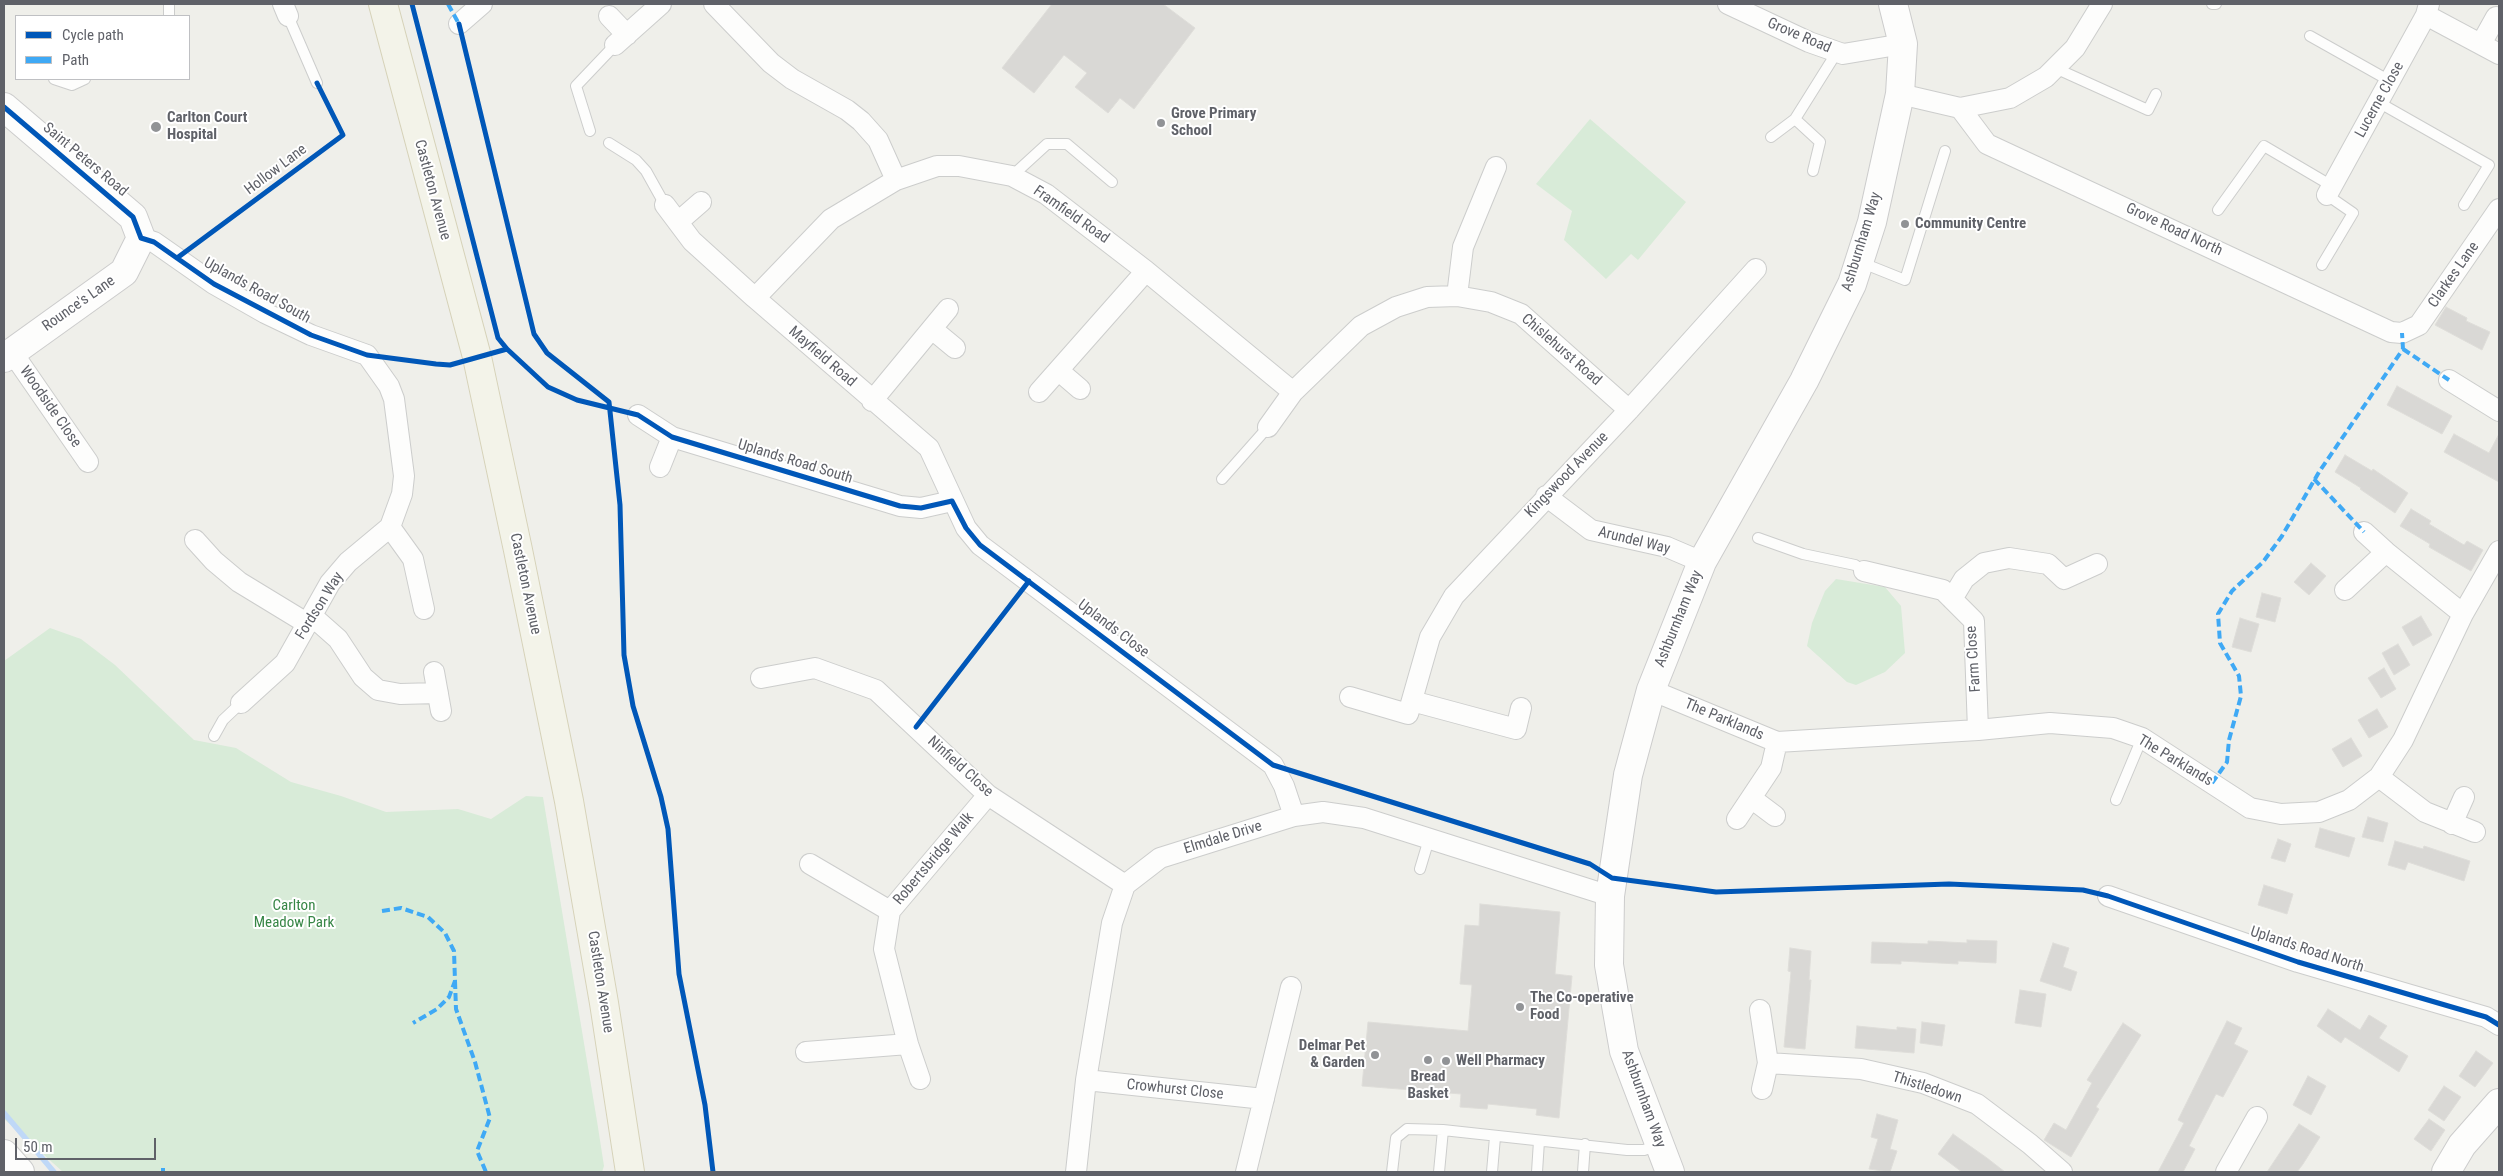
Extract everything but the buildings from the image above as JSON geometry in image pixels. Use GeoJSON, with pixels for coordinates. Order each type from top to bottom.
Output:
{"type":"FeatureCollection","features":[{"type":"Feature","properties":{"kind":"main road","name":"Castleton Avenue"},"geometry":{"type":"LineString","coordinates":[[383,4],[477,357],[518,550],[570,810],[604,1003],[630,1172]]}},
{"type":"Feature","properties":{"kind":"street"},"geometry":{"type":"LineString","coordinates":[[459,24],[482,4]]}},
{"type":"Feature","properties":{"kind":"street"},"geometry":{"type":"LineString","coordinates":[[609,16],[621,40],[661,4]]}},
{"type":"Feature","properties":{"kind":"street"},"geometry":{"type":"LineString","coordinates":[[714,4],[771,63],[792,79],[847,110],[860,122],[878,140],[896,180]]}},
{"type":"Feature","properties":{"kind":"street","name":"Grove Road"},"geometry":{"type":"LineString","coordinates":[[1728,4],[1809,42],[1843,54],[1903,44]]}},
{"type":"Feature","properties":{"kind":"street","name":"Ashburnham Way"},"geometry":{"type":"LineString","coordinates":[[1670,1172],[1624,1051],[1609,965],[1610,896],[1628,775],[1651,690],[1702,562],[1804,381],[1852,284],[1872,222],[1900,94],[1903,44],[1893,4]]}},
{"type":"Feature","properties":{"kind":"street"},"geometry":{"type":"LineString","coordinates":[[1900,94],[1960,108],[2010,98],[2046,77],[2075,48],[2102,4]]}},
{"type":"Feature","properties":{"kind":"street"},"geometry":{"type":"LineString","coordinates":[[2428,9],[2499,54]]}},
{"type":"Feature","properties":{"kind":"street","name":"Lucerne Close"},"geometry":{"type":"LineString","coordinates":[[2330,190],[2428,9]]}},
{"type":"Feature","properties":{"kind":"street"},"geometry":{"type":"LineString","coordinates":[[2481,44],[2498,14]]}},
{"type":"Feature","properties":{"kind":"street","name":"Saint Peters Road"},"geometry":{"type":"LineString","coordinates":[[4,107],[133,218],[140,238]]}},
{"type":"Feature","properties":{"kind":"street","name":"Grove Road North"},"geometry":{"type":"LineString","coordinates":[[1960,108],[1987,144],[2391,332],[2402,333]]}},
{"type":"Feature","properties":{"kind":"street","name":"Framfield Road"},"geometry":{"type":"LineString","coordinates":[[755,298],[831,219],[896,180],[938,166],[959,166],[1012,176],[1046,194],[1074,213],[1293,392]]}},
{"type":"Feature","properties":{"kind":"street"},"geometry":{"type":"LineString","coordinates":[[1457,296],[1463,247],[1496,167]]}},
{"type":"Feature","properties":{"kind":"street"},"geometry":{"type":"LineString","coordinates":[[678,222],[701,202]]}},
{"type":"Feature","properties":{"kind":"street","name":"Mayfield Road"},"geometry":{"type":"LineString","coordinates":[[665,205],[692,241],[872,401],[929,448],[942,472],[952,500]]}},
{"type":"Feature","properties":{"kind":"street","name":"Clarkes Lane"},"geometry":{"type":"LineString","coordinates":[[2402,333],[2419,325],[2499,209]]}},
{"type":"Feature","properties":{"kind":"street","name":"Rounce's Lane"},"geometry":{"type":"LineString","coordinates":[[8,355],[124,272],[140,238]]}},
{"type":"Feature","properties":{"kind":"street","name":"Uplands Road South"},"geometry":{"type":"LineString","coordinates":[[140,238],[154,242],[214,284],[265,313],[311,335],[367,355],[388,386],[394,399],[404,476],[402,494],[390,527]]}},
{"type":"Feature","properties":{"kind":"street","name":"Kingswood Avenue"},"geometry":{"type":"LineString","coordinates":[[1412,701],[1430,637],[1454,596],[1546,496],[1629,410],[1756,269]]}},
{"type":"Feature","properties":{"kind":"street"},"geometry":{"type":"LineString","coordinates":[[1039,392],[1146,271]]}},
{"type":"Feature","properties":{"kind":"street","name":"Chislehurst Road"},"geometry":{"type":"LineString","coordinates":[[1268,427],[1293,392],[1361,326],[1396,307],[1427,297],[1457,296],[1491,302],[1521,314],[1629,410]]}},
{"type":"Feature","properties":{"kind":"street"},"geometry":{"type":"LineString","coordinates":[[872,401],[948,309]]}},
{"type":"Feature","properties":{"kind":"street"},"geometry":{"type":"LineString","coordinates":[[932,329],[955,348]]}},
{"type":"Feature","properties":{"kind":"street","name":"Woodside Close"},"geometry":{"type":"LineString","coordinates":[[8,355],[88,462]]}},
{"type":"Feature","properties":{"kind":"street"},"geometry":{"type":"LineString","coordinates":[[1059,371],[1080,389]]}},
{"type":"Feature","properties":{"kind":"street"},"geometry":{"type":"LineString","coordinates":[[2449,380],[2499,411]]}},
{"type":"Feature","properties":{"kind":"street","name":"Uplands Road South"},"geometry":{"type":"LineString","coordinates":[[638,415],[672,437],[900,506],[921,508],[952,500]]}},
{"type":"Feature","properties":{"kind":"street"},"geometry":{"type":"LineString","coordinates":[[660,467],[672,437]]}},
{"type":"Feature","properties":{"kind":"street","name":"Arundel Way"},"geometry":{"type":"LineString","coordinates":[[1546,496],[1591,530],[1667,547],[1702,562]]}},
{"type":"Feature","properties":{"kind":"street","name":"Uplands Close"},"geometry":{"type":"LineString","coordinates":[[952,500],[966,528],[980,545],[1273,764],[1284,786],[1294,816]]}},
{"type":"Feature","properties":{"kind":"street"},"geometry":{"type":"LineString","coordinates":[[390,527],[413,559],[424,609]]}},
{"type":"Feature","properties":{"kind":"street","name":"Fordson Way"},"geometry":{"type":"LineString","coordinates":[[241,703],[285,663],[330,583],[348,562],[390,527]]}},
{"type":"Feature","properties":{"kind":"street"},"geometry":{"type":"LineString","coordinates":[[2364,532],[2463,614]]}},
{"type":"Feature","properties":{"kind":"street"},"geometry":{"type":"LineString","coordinates":[[195,540],[214,561],[239,582],[310,620],[338,639],[363,677],[378,690],[440,702],[434,672]]}},
{"type":"Feature","properties":{"kind":"street","name":"The Parklands"},"geometry":{"type":"LineString","coordinates":[[1651,690],[1777,742],[1978,730],[2050,723],[2113,728],[2142,738],[2250,808],[2280,814],[2319,812],[2350,800],[2379,777],[2403,740],[2463,614],[2499,551]]}},
{"type":"Feature","properties":{"kind":"street"},"geometry":{"type":"LineString","coordinates":[[2345,590],[2386,552]]}},
{"type":"Feature","properties":{"kind":"street"},"geometry":{"type":"LineString","coordinates":[[1952,599],[1964,579],[1984,563],[2009,558],[2048,564],[2064,579],[2097,564]]}},
{"type":"Feature","properties":{"kind":"street","name":"Farm Close"},"geometry":{"type":"LineString","coordinates":[[1864,570],[1943,590],[1974,621],[1978,730]]}},
{"type":"Feature","properties":{"kind":"street","name":"Ninfield Close"},"geometry":{"type":"LineString","coordinates":[[761,678],[815,668],[876,690],[988,795],[1125,885]]}},
{"type":"Feature","properties":{"kind":"street"},"geometry":{"type":"LineString","coordinates":[[1350,697],[1408,714],[1412,701],[1516,729],[1521,708]]}},
{"type":"Feature","properties":{"kind":"street"},"geometry":{"type":"LineString","coordinates":[[1737,819],[1771,768],[1777,742]]}},
{"type":"Feature","properties":{"kind":"street"},"geometry":{"type":"LineString","coordinates":[[2379,777],[2425,812],[2475,832]]}},
{"type":"Feature","properties":{"kind":"street","name":"Robertsbridge Walk"},"geometry":{"type":"LineString","coordinates":[[920,1079],[908,1044],[884,949],[890,911],[988,795]]}},
{"type":"Feature","properties":{"kind":"street"},"geometry":{"type":"LineString","coordinates":[[2452,824],[2464,797]]}},
{"type":"Feature","properties":{"kind":"street"},"geometry":{"type":"LineString","coordinates":[[1751,798],[1775,816]]}},
{"type":"Feature","properties":{"kind":"street","name":"Elmdale Drive"},"geometry":{"type":"LineString","coordinates":[[1125,885],[1160,858],[1294,816],[1323,812],[1364,818],[1610,896]]}},
{"type":"Feature","properties":{"kind":"street"},"geometry":{"type":"LineString","coordinates":[[810,864],[890,911]]}},
{"type":"Feature","properties":{"kind":"street"},"geometry":{"type":"LineString","coordinates":[[1076,1172],[1086,1080],[1112,923],[1125,885]]}},
{"type":"Feature","properties":{"kind":"street","name":"Uplands Road North"},"geometry":{"type":"LineString","coordinates":[[2108,896],[2298,962],[2486,1017],[2499,1025]]}},
{"type":"Feature","properties":{"kind":"street"},"geometry":{"type":"LineString","coordinates":[[1246,1172],[1291,987]]}},
{"type":"Feature","properties":{"kind":"street"},"geometry":{"type":"LineString","coordinates":[[1760,1010],[1768,1063],[1762,1090]]}},
{"type":"Feature","properties":{"kind":"street"},"geometry":{"type":"LineString","coordinates":[[806,1052],[908,1044]]}},
{"type":"Feature","properties":{"kind":"street","name":"Thistledown"},"geometry":{"type":"LineString","coordinates":[[1768,1063],[1861,1069],[1923,1083],[1977,1104],[2030,1144],[2062,1172]]}},
{"type":"Feature","properties":{"kind":"street","name":"Crowhurst Close"},"geometry":{"type":"LineString","coordinates":[[1086,1080],[1264,1099]]}},
{"type":"Feature","properties":{"kind":"street"},"geometry":{"type":"LineString","coordinates":[[2446,1172],[2462,1145],[2499,1104]]}},
{"type":"Feature","properties":{"kind":"street"},"geometry":{"type":"LineString","coordinates":[[2226,1172],[2257,1117]]}},
{"type":"Feature","properties":{"kind":"lane"},"geometry":{"type":"LineString","coordinates":[[285,10],[318,83]]}},
{"type":"Feature","properties":{"kind":"lane"},"geometry":{"type":"LineString","coordinates":[[2310,36],[2390,81]]}},
{"type":"Feature","properties":{"kind":"lane"},"geometry":{"type":"LineString","coordinates":[[590,131],[576,86],[621,40]]}},
{"type":"Feature","properties":{"kind":"lane"},"geometry":{"type":"LineString","coordinates":[[1770,137],[1795,119],[1837,52]]}},
{"type":"Feature","properties":{"kind":"lane"},"geometry":{"type":"LineString","coordinates":[[2055,68],[2148,110],[2156,94]]}},
{"type":"Feature","properties":{"kind":"lane"},"geometry":{"type":"LineString","coordinates":[[58,80],[72,84],[82,80]]}},
{"type":"Feature","properties":{"kind":"lane"},"geometry":{"type":"LineString","coordinates":[[2378,102],[2489,165],[2464,205]]}},
{"type":"Feature","properties":{"kind":"lane"},"geometry":{"type":"LineString","coordinates":[[1795,119],[1820,142],[1813,171]]}},
{"type":"Feature","properties":{"kind":"lane"},"geometry":{"type":"LineString","coordinates":[[609,143],[636,160],[646,171],[665,205]]}},
{"type":"Feature","properties":{"kind":"lane"},"geometry":{"type":"LineString","coordinates":[[1012,176],[1047,144],[1067,144],[1112,182]]}},
{"type":"Feature","properties":{"kind":"lane"},"geometry":{"type":"LineString","coordinates":[[2218,210],[2264,146],[2330,190],[2352,213],[2322,265]]}},
{"type":"Feature","properties":{"kind":"lane"},"geometry":{"type":"LineString","coordinates":[[1859,261],[1905,280],[1945,151]]}},
{"type":"Feature","properties":{"kind":"lane"},"geometry":{"type":"LineString","coordinates":[[1222,479],[1268,427]]}},
{"type":"Feature","properties":{"kind":"lane"},"geometry":{"type":"LineString","coordinates":[[1758,538],[1803,554],[1855,565],[1864,570]]}},
{"type":"Feature","properties":{"kind":"lane","name":"Fordson Way"},"geometry":{"type":"LineString","coordinates":[[214,736],[223,720],[241,703]]}},
{"type":"Feature","properties":{"kind":"lane"},"geometry":{"type":"LineString","coordinates":[[2116,800],[2142,738]]}},
{"type":"Feature","properties":{"kind":"lane"},"geometry":{"type":"LineString","coordinates":[[1420,869],[1429,839]]}},
{"type":"Feature","properties":{"kind":"lane"},"geometry":{"type":"LineString","coordinates":[[1392,1172],[1396,1138],[1407,1129],[1443,1130],[1627,1150],[1644,1150],[1660,1144]]}},
{"type":"Feature","properties":{"kind":"lane"},"geometry":{"type":"LineString","coordinates":[[1439,1172],[1443,1130]]}},
{"type":"Feature","properties":{"kind":"lane"},"geometry":{"type":"LineString","coordinates":[[1492,1172],[1495,1137]]}},
{"type":"Feature","properties":{"kind":"lane"},"geometry":{"type":"LineString","coordinates":[[1537,1172],[1539,1141]]}},
{"type":"Feature","properties":{"kind":"lane"},"geometry":{"type":"LineString","coordinates":[[1583,1172],[1585,1144]]}},
{"type":"Feature","properties":{"kind":"green space"},"geometry":{"type":"Polygon","coordinates":[[[1590,119],[1686,202],[1638,260],[1631,254],[1606,279],[1564,240],[1572,211],[1536,184],[1590,119]]]}},
{"type":"Feature","properties":{"kind":"green space"},"geometry":{"type":"Polygon","coordinates":[[[1836,579],[1885,587],[1901,606],[1905,653],[1885,672],[1856,685],[1847,682],[1807,646],[1812,623],[1825,591],[1836,579]]]}},
{"type":"Feature","properties":{"kind":"green space","name":"Carlton Meadow Park"},"geometry":{"type":"Polygon","coordinates":[[[50,628],[81,639],[115,665],[194,740],[236,748],[291,782],[341,796],[386,812],[458,809],[491,819],[526,796],[543,797],[597,1121],[604,1166],[602,1172],[63,1172],[4,1119],[4,661],[50,628]]]}},
{"type":"Feature","properties":{"kind":"waterway"},"geometry":{"type":"LineString","coordinates":[[4,1113],[54,1172]]}},
{"type":"Feature","properties":{"kind":"marked path"},"geometry":{"type":"LineString","coordinates":[[448,4],[459,24]]}},
{"type":"Feature","properties":{"kind":"marked path"},"geometry":{"type":"LineString","coordinates":[[2212,783],[2227,762],[2229,740],[2241,696],[2239,676],[2220,643],[2218,614],[2232,591],[2263,562],[2282,536],[2319,472],[2403,349],[2402,333]]}},
{"type":"Feature","properties":{"kind":"marked path"},"geometry":{"type":"LineString","coordinates":[[2403,349],[2449,380]]}},
{"type":"Feature","properties":{"kind":"marked path"},"geometry":{"type":"LineString","coordinates":[[2314,479],[2364,532]]}},
{"type":"Feature","properties":{"kind":"marked path"},"geometry":{"type":"LineString","coordinates":[[382,911],[401,908],[428,917],[445,933],[454,951],[455,981],[449,997],[437,1009],[413,1023]]}},
{"type":"Feature","properties":{"kind":"marked path"},"geometry":{"type":"LineString","coordinates":[[455,981],[456,1009],[475,1062],[490,1118],[477,1151],[486,1172]]}},
{"type":"Feature","properties":{"kind":"cycle path"},"geometry":{"type":"LineString","coordinates":[[412,4],[498,338],[507,349]]}},
{"type":"Feature","properties":{"kind":"cycle path"},"geometry":{"type":"LineString","coordinates":[[459,24],[534,334],[547,353],[609,402],[620,505],[624,655],[633,706],[661,797],[668,829],[679,974],[705,1105],[713,1172]]}},
{"type":"Feature","properties":{"kind":"cycle path","name":"Hollow Lane"},"geometry":{"type":"LineString","coordinates":[[177,258],[343,135],[317,83]]}},
{"type":"Feature","properties":{"kind":"cycle path"},"geometry":{"type":"LineString","coordinates":[[4,107],[133,217],[141,238],[154,242],[214,284],[311,335],[367,355],[436,364],[450,365],[507,349],[548,387],[577,400],[638,415],[672,437],[900,506],[921,508],[952,501],[966,528],[980,545],[1273,765],[1590,864],[1612,878],[1716,892],[1949,884],[2083,890],[2108,896],[2298,962],[2486,1017],[2499,1025]]}},
{"type":"Feature","properties":{"kind":"cycle path"},"geometry":{"type":"LineString","coordinates":[[916,727],[1029,581]]}},
{"type":"Feature","properties":{"kind":"place","name":"Grove Primary School"},"geometry":{"type":"Point","coordinates":[1161,123]}},
{"type":"Feature","properties":{"kind":"place","name":"Carlton Court Hospital"},"geometry":{"type":"Point","coordinates":[156,127]}},
{"type":"Feature","properties":{"kind":"place","name":"Community Centre"},"geometry":{"type":"Point","coordinates":[1905,224]}},
{"type":"Feature","properties":{"kind":"place","name":"The Co-operative Food"},"geometry":{"type":"Point","coordinates":[1520,1007]}},
{"type":"Feature","properties":{"kind":"place","name":"Delmar Pet & Garden"},"geometry":{"type":"Point","coordinates":[1375,1055]}},
{"type":"Feature","properties":{"kind":"place","name":"Bread Basket"},"geometry":{"type":"Point","coordinates":[1428,1060]}},
{"type":"Feature","properties":{"kind":"place","name":"Well Pharmacy"},"geometry":{"type":"Point","coordinates":[1446,1061]}}]}
